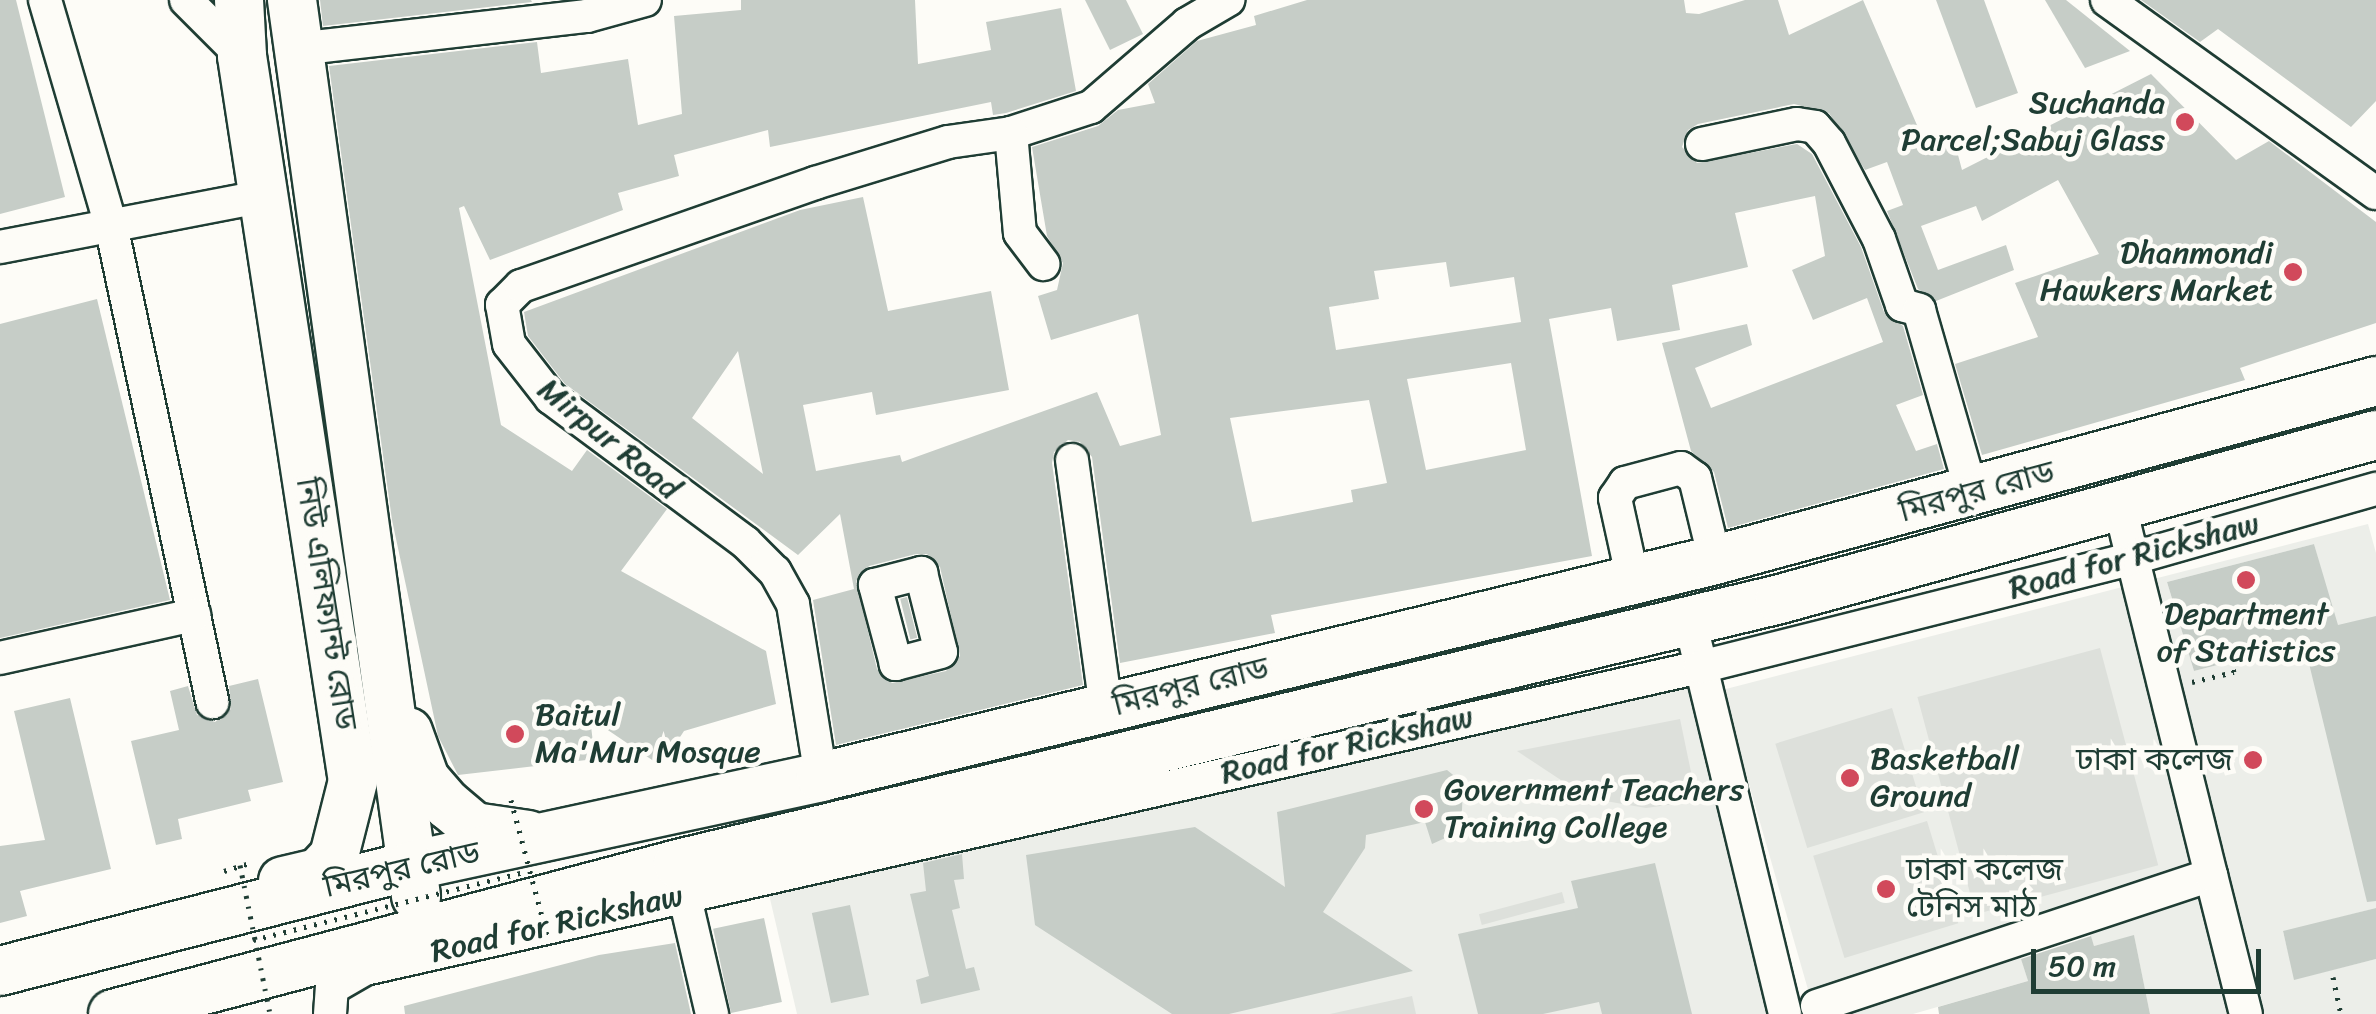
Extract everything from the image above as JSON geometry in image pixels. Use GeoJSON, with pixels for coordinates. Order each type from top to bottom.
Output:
{"type":"FeatureCollection","features":[{"type":"Feature","properties":{"kind":"highway","name":"নিউ এলিফ্যান্ট রোড"},"geometry":{"type":"LineString","coordinates":[[0,960],[318,872],[342,836],[353,781],[242,56],[239,0]]}},
{"type":"Feature","properties":{"kind":"highway","name":"নিউ এলিফ্যান্ট রোড"},"geometry":{"type":"LineString","coordinates":[[292,0],[421,929]]}},
{"type":"Feature","properties":{"kind":"highway","name":"মিরপুর রোড"},"geometry":{"type":"LineString","coordinates":[[0,971],[410,866],[536,854],[820,777],[1972,494],[2376,382]]}},
{"type":"Feature","properties":{"kind":"highway","name":"মিরপুর রোড"},"geometry":{"type":"LineString","coordinates":[[113,1014],[421,929],[680,879],[1690,620],[2376,435]]}},
{"type":"Feature","properties":{"kind":"highway"},"geometry":{"type":"LineString","coordinates":[[1674,569],[1690,620]]}},
{"type":"Feature","properties":{"kind":"highway"},"geometry":{"type":"LineString","coordinates":[[376,624],[425,779],[474,827],[536,854]]}},
{"type":"Feature","properties":{"kind":"street"},"geometry":{"type":"LineString","coordinates":[[44,0],[111,225],[212,702]]}},
{"type":"Feature","properties":{"kind":"street"},"geometry":{"type":"LineString","coordinates":[[186,0],[242,56]]}},
{"type":"Feature","properties":{"kind":"street"},"geometry":{"type":"LineString","coordinates":[[297,49],[587,16],[645,0]]}},
{"type":"Feature","properties":{"kind":"street"},"geometry":{"type":"LineString","coordinates":[[1043,264],[1020,233],[1010,132],[1091,108],[1187,24],[1228,0]]}},
{"type":"Feature","properties":{"kind":"street"},"geometry":{"type":"LineString","coordinates":[[2108,0],[2376,194]]}},
{"type":"Feature","properties":{"kind":"street"},"geometry":{"type":"LineString","coordinates":[[1702,144],[1798,124],[1815,127],[1828,143],[1878,239],[1902,305],[1919,310],[1972,494]]}},
{"type":"Feature","properties":{"kind":"street","name":"Mirpur Road"},"geometry":{"type":"LineString","coordinates":[[820,777],[793,604],[776,572],[745,542],[551,398],[509,344],[502,305],[521,286],[948,142],[1010,132]]}},
{"type":"Feature","properties":{"kind":"street"},"geometry":{"type":"LineString","coordinates":[[0,247],[264,196]]}},
{"type":"Feature","properties":{"kind":"street"},"geometry":{"type":"LineString","coordinates":[[1072,460],[1106,708]]}},
{"type":"Feature","properties":{"kind":"street","name":"Road for Rickshaw"},"geometry":{"type":"LineString","coordinates":[[328,1008],[342,980],[365,969],[680,879],[1700,668],[2130,560],[2376,489]]}},
{"type":"Feature","properties":{"kind":"street"},"geometry":{"type":"LineString","coordinates":[[2120,506],[2130,560],[2246,1014]]}},
{"type":"Feature","properties":{"kind":"street"},"geometry":{"type":"LineString","coordinates":[[0,658],[194,615]]}},
{"type":"Feature","properties":{"kind":"street"},"geometry":{"type":"LineString","coordinates":[[1690,620],[1785,1014]]}},
{"type":"Feature","properties":{"kind":"street"},"geometry":{"type":"LineString","coordinates":[[1817,1006],[2211,874]]}},
{"type":"Feature","properties":{"kind":"street"},"geometry":{"type":"LineString","coordinates":[[680,879],[712,1014]]}},
{"type":"Feature","properties":{"kind":"path"},"geometry":{"type":"LineString","coordinates":[[2165,690],[2234,672],[2231,662]]}},
{"type":"Feature","properties":{"kind":"path"},"geometry":{"type":"LineString","coordinates":[[511,800],[536,854],[548,939]]}},
{"type":"Feature","properties":{"kind":"path"},"geometry":{"type":"LineString","coordinates":[[253,940],[536,854]]}},
{"type":"Feature","properties":{"kind":"path"},"geometry":{"type":"LineString","coordinates":[[240,865],[270,1014]]}},
{"type":"Feature","properties":{"kind":"path"},"geometry":{"type":"LineString","coordinates":[[2333,977],[2342,1014]]}},
{"type":"Feature","properties":{"kind":"shaded area","name":"ঢাকা কলেজ"},"geometry":{"type":"Polygon","coordinates":[[[2368,524],[2376,553],[2376,908],[2283,932],[2295,979],[2376,959],[2376,1014],[2150,1014],[2134,936],[2094,946],[2088,929],[2018,948],[2028,981],[1913,1014],[1815,1014],[1722,690],[2368,524]],[[2314,544],[2167,582],[2194,671],[2276,650],[2325,584],[2314,544]]]}},
{"type":"Feature","properties":{"kind":"shaded area"},"geometry":{"type":"Polygon","coordinates":[[[2100,648],[2158,865],[1976,914],[1917,697],[2100,648]]]}},
{"type":"Feature","properties":{"kind":"shaded area","name":"Government Teachers Training College"},"geometry":{"type":"Polygon","coordinates":[[[1699,684],[1770,1014],[797,1014],[767,886],[1699,684]]]}},
{"type":"Feature","properties":{"kind":"shaded area","name":"Basketball Ground"},"geometry":{"type":"Polygon","coordinates":[[[1892,708],[1924,812],[1807,848],[1775,744],[1892,708]]]}},
{"type":"Feature","properties":{"kind":"shaded area"},"geometry":{"type":"Polygon","coordinates":[[[1680,719],[1697,801],[1646,808],[1588,798],[1517,751],[1680,719]]]}},
{"type":"Feature","properties":{"kind":"shaded area","name":"ঢাকা কলেজ টেনিস মাঠ"},"geometry":{"type":"Polygon","coordinates":[[[1927,821],[1958,923],[1844,958],[1813,856],[1927,821]]]}},
{"type":"Feature","properties":{"kind":"shaded area"},"geometry":{"type":"Polygon","coordinates":[[[1562,892],[1565,903],[1482,925],[1479,914],[1562,892]]]}},
{"type":"Feature","properties":{"kind":"shaded area"},"geometry":{"type":"Polygon","coordinates":[[[1412,996],[1416,1014],[1330,1014],[1412,996]]]}},
{"type":"Feature","properties":{"kind":"building"},"geometry":{"type":"Polygon","coordinates":[[[0,0],[16,0],[65,197],[0,214],[0,0]]]}},
{"type":"Feature","properties":{"kind":"building"},"geometry":{"type":"Polygon","coordinates":[[[320,0],[531,0],[532,2],[323,26],[320,0]]]}},
{"type":"Feature","properties":{"kind":"building"},"geometry":{"type":"Polygon","coordinates":[[[741,0],[915,0],[918,64],[991,50],[986,22],[1061,8],[1076,91],[1006,113],[993,115],[991,102],[770,147],[768,130],[674,155],[679,176],[618,193],[623,210],[490,260],[464,206],[459,208],[501,425],[572,471],[587,450],[667,509],[621,571],[766,651],[776,704],[684,731],[661,766],[590,718],[595,759],[458,775],[438,736],[392,520],[329,66],[537,42],[541,73],[628,59],[638,125],[682,114],[674,16],[741,10],[741,0]]]}},
{"type":"Feature","properties":{"kind":"building"},"geometry":{"type":"Polygon","coordinates":[[[1085,0],[1126,0],[1143,34],[1110,50],[1085,0]]]}},
{"type":"Feature","properties":{"kind":"building"},"geometry":{"type":"Polygon","coordinates":[[[1307,0],[1684,0],[1686,13],[1699,14],[1745,0],[1778,0],[1789,35],[1863,0],[1926,146],[1953,136],[1962,170],[2151,74],[2236,160],[2269,141],[2376,222],[2376,323],[2240,368],[2245,380],[1982,455],[1955,364],[2038,337],[2015,283],[2099,254],[2058,180],[1982,221],[1976,206],[1921,226],[1938,270],[2006,245],[2014,270],[1936,301],[1918,289],[1887,211],[1903,205],[1887,162],[1865,170],[1829,113],[1794,104],[1698,124],[1688,130],[1682,147],[1697,163],[1797,144],[1812,154],[1861,247],[1884,312],[1903,326],[1923,395],[1896,405],[1916,451],[1937,444],[1944,469],[1728,528],[1714,472],[1691,451],[1662,343],[1747,324],[1752,345],[1695,368],[1711,408],[1883,342],[1867,298],[1813,320],[1792,270],[1825,256],[1815,196],[1735,213],[1748,267],[1672,285],[1680,330],[1617,341],[1611,308],[1549,319],[1592,556],[1271,615],[1275,633],[1120,663],[1092,457],[1080,442],[1068,440],[1054,452],[1052,463],[1083,685],[836,745],[813,600],[854,589],[840,514],[798,555],[565,384],[528,336],[524,312],[800,210],[863,197],[888,311],[991,291],[1009,390],[876,415],[872,392],[803,405],[816,471],[900,455],[902,462],[1097,392],[1120,446],[1161,435],[1138,314],[1051,340],[1038,296],[1057,290],[1063,263],[1047,236],[1032,147],[1098,126],[1118,110],[1155,103],[1148,84],[1197,41],[1256,25],[1254,16],[1307,0]],[[1446,262],[1374,271],[1379,299],[1329,307],[1336,350],[1521,322],[1514,277],[1450,287],[1446,262]],[[738,351],[692,418],[763,474],[738,351]],[[1511,363],[1407,379],[1426,470],[1526,450],[1511,363]],[[1369,400],[1230,418],[1252,522],[1353,502],[1351,490],[1387,483],[1369,400]],[[927,554],[869,566],[856,581],[877,669],[892,683],[946,671],[960,656],[940,567],[927,554]]]}},
{"type":"Feature","properties":{"kind":"building"},"geometry":{"type":"Polygon","coordinates":[[[1936,0],[1984,0],[2018,93],[1976,108],[1936,0]]]}},
{"type":"Feature","properties":{"kind":"building"},"geometry":{"type":"Polygon","coordinates":[[[2045,0],[2066,0],[2130,51],[2085,68],[2045,0]]]}},
{"type":"Feature","properties":{"kind":"building"},"geometry":{"type":"Polygon","coordinates":[[[2141,0],[2376,0],[2376,101],[2351,127],[2218,29],[2200,42],[2141,0]]]}},
{"type":"Feature","properties":{"kind":"building"},"geometry":{"type":"Polygon","coordinates":[[[97,299],[170,600],[0,638],[0,324],[97,299]]]}},
{"type":"Feature","properties":{"kind":"building"},"geometry":{"type":"Polygon","coordinates":[[[2314,544],[2338,625],[2376,616],[2376,901],[2367,902],[2304,643],[2194,671],[2167,582],[2314,544]]]}},
{"type":"Feature","properties":{"kind":"building"},"geometry":{"type":"Polygon","coordinates":[[[907,597],[917,638],[910,639],[900,599],[907,597]]]}},
{"type":"Feature","properties":{"kind":"building"},"geometry":{"type":"Polygon","coordinates":[[[258,679],[283,782],[248,790],[251,801],[178,819],[182,839],[156,845],[131,741],[179,730],[170,691],[188,686],[197,715],[215,722],[231,709],[229,686],[258,679]]]}},
{"type":"Feature","properties":{"kind":"building"},"geometry":{"type":"Polygon","coordinates":[[[70,698],[111,869],[20,891],[27,916],[0,923],[0,846],[45,840],[14,711],[70,698]]]}},
{"type":"Feature","properties":{"kind":"building"},"geometry":{"type":"Polygon","coordinates":[[[1447,770],[1463,783],[1462,810],[1452,835],[1432,844],[1425,822],[1366,835],[1365,848],[1323,912],[1413,971],[1229,1014],[1172,1014],[1035,925],[1026,855],[1195,827],[1285,887],[1277,812],[1447,770]]]}},
{"type":"Feature","properties":{"kind":"building"},"geometry":{"type":"Polygon","coordinates":[[[962,854],[964,879],[954,880],[960,908],[952,910],[966,969],[974,967],[980,990],[921,1004],[916,980],[929,976],[910,894],[926,891],[923,863],[962,854]]]}},
{"type":"Feature","properties":{"kind":"building"},"geometry":{"type":"Polygon","coordinates":[[[1655,863],[1692,1014],[1602,1014],[1599,1002],[1543,1014],[1478,1014],[1458,934],[1578,908],[1571,881],[1655,863]]]}},
{"type":"Feature","properties":{"kind":"building"},"geometry":{"type":"Polygon","coordinates":[[[850,905],[869,995],[831,1003],[812,913],[850,905]]]}},
{"type":"Feature","properties":{"kind":"building"},"geometry":{"type":"Polygon","coordinates":[[[2376,908],[2376,959],[2294,980],[2283,931],[2376,908]]]}},
{"type":"Feature","properties":{"kind":"building"},"geometry":{"type":"Polygon","coordinates":[[[764,918],[782,1002],[731,1013],[713,929],[764,918]]]}},
{"type":"Feature","properties":{"kind":"building"},"geometry":{"type":"Polygon","coordinates":[[[2134,935],[2150,1014],[1939,1014],[1938,1007],[2028,981],[2021,959],[2091,936],[2094,946],[2134,935]]]}},
{"type":"Feature","properties":{"kind":"building"},"geometry":{"type":"Polygon","coordinates":[[[675,943],[691,1014],[405,1014],[404,1006],[599,955],[675,943]]]}},
{"type":"Feature","properties":{"kind":"place","name":"Suchanda Parcel;Sabuj Glass"},"geometry":{"type":"Point","coordinates":[2185,122]}},
{"type":"Feature","properties":{"kind":"place","name":"Dhanmondi Hawkers Market"},"geometry":{"type":"Point","coordinates":[2293,272]}},
{"type":"Feature","properties":{"kind":"place","name":"Department of Statistics"},"geometry":{"type":"Point","coordinates":[2246,580]}},
{"type":"Feature","properties":{"kind":"place","name":"Baitul Ma'Mur Mosque"},"geometry":{"type":"Point","coordinates":[515,734]}},
{"type":"Feature","properties":{"kind":"place","name":"ঢাকা কলেজ"},"geometry":{"type":"Point","coordinates":[2253,760]}},
{"type":"Feature","properties":{"kind":"place","name":"Basketball Ground"},"geometry":{"type":"Point","coordinates":[1850,778]}},
{"type":"Feature","properties":{"kind":"place","name":"Government Teachers Training College"},"geometry":{"type":"Point","coordinates":[1424,809]}},
{"type":"Feature","properties":{"kind":"place","name":"ঢাকা কলেজ টেনিস মাঠ"},"geometry":{"type":"Point","coordinates":[1886,889]}}]}
